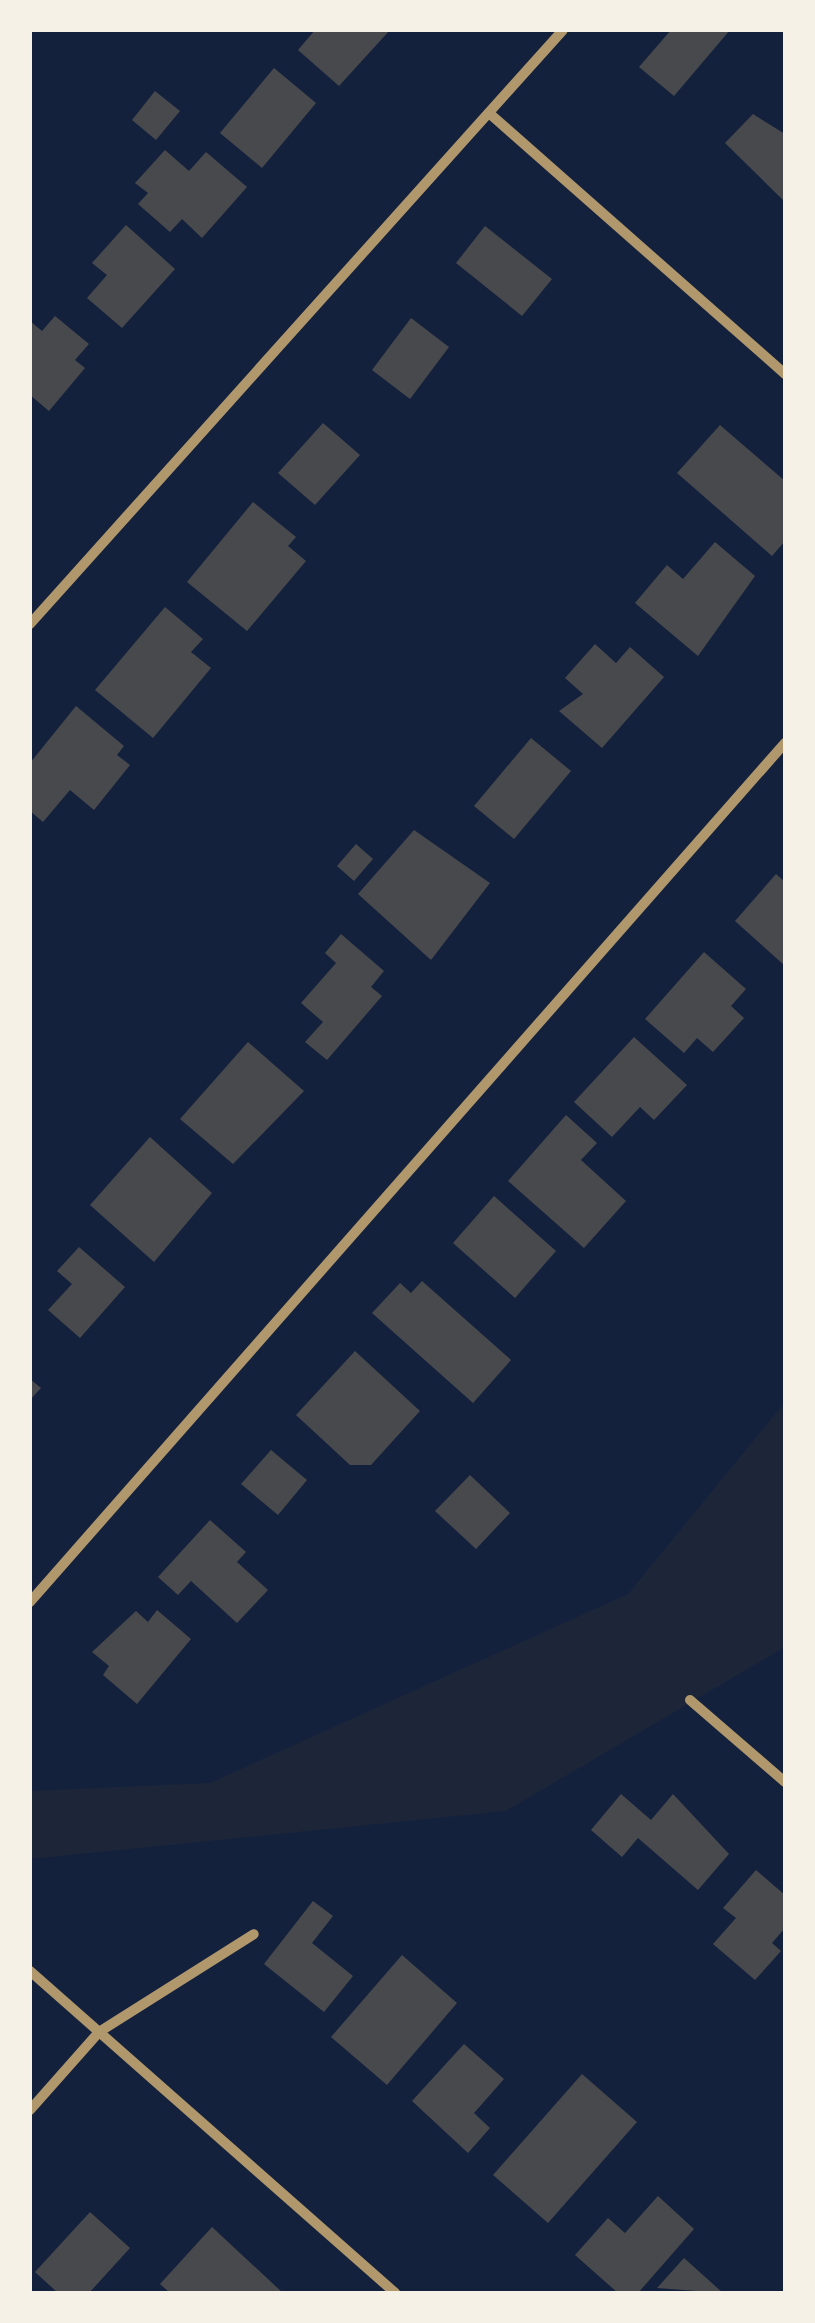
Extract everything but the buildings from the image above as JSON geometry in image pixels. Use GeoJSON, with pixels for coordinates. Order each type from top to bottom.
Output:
{"type":"FeatureCollection","features":[{"type":"Feature","properties":{"kind":"street"},"geometry":{"type":"LineString","coordinates":[[30,624],[562,30]]}},
{"type":"Feature","properties":{"kind":"street"},"geometry":{"type":"LineString","coordinates":[[488,113],[785,374]]}},
{"type":"Feature","properties":{"kind":"street"},"geometry":{"type":"LineString","coordinates":[[30,1602],[785,742]]}},
{"type":"Feature","properties":{"kind":"street"},"geometry":{"type":"LineString","coordinates":[[690,1700],[785,1782]]}},
{"type":"Feature","properties":{"kind":"street"},"geometry":{"type":"LineString","coordinates":[[30,2110],[99,2032],[254,1934]]}},
{"type":"Feature","properties":{"kind":"street"},"geometry":{"type":"LineString","coordinates":[[30,1971],[395,2293]]}},
{"type":"Feature","properties":{"kind":"shaded area"},"geometry":{"type":"Polygon","coordinates":[[[785,1402],[785,1647],[506,1811],[30,1859],[30,1791],[210,1783],[628,1594],[785,1402]]]}}]}
